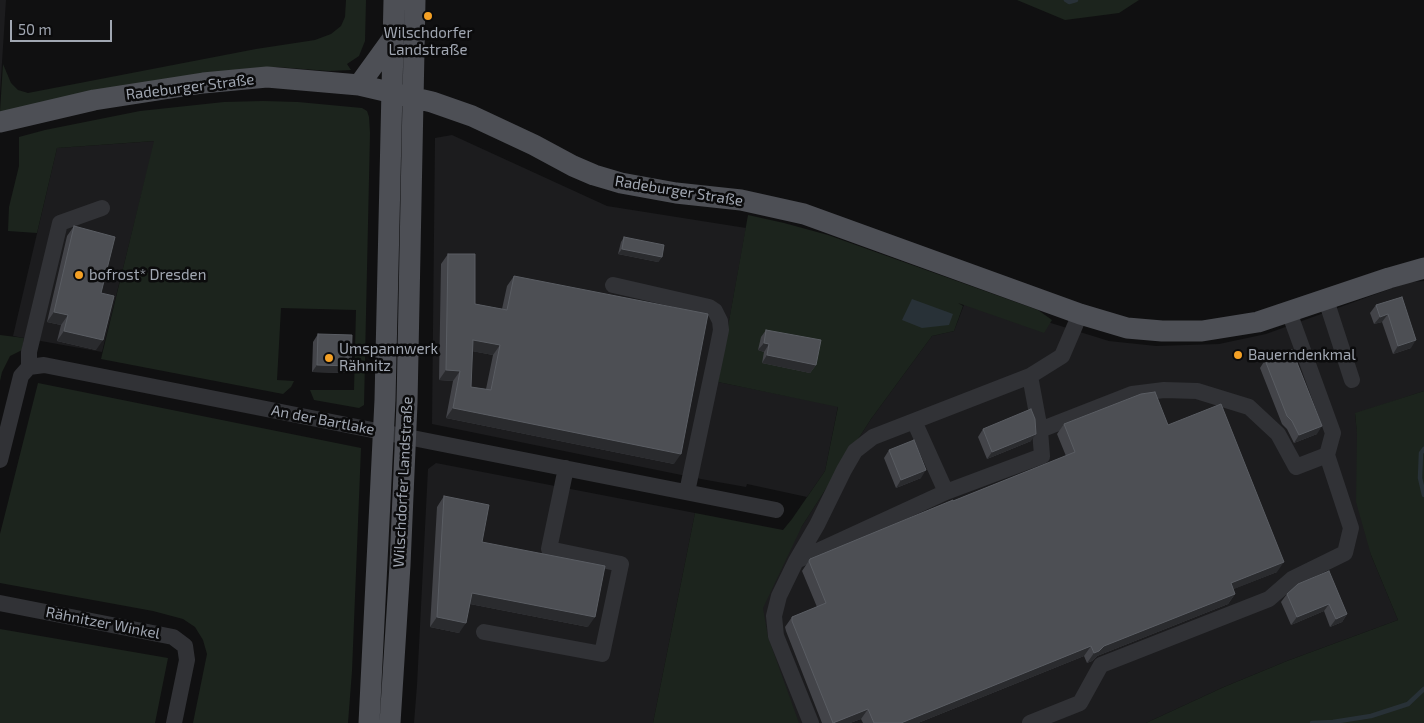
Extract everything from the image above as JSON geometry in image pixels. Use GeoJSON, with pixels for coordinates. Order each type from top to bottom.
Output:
{"type":"FeatureCollection","features":[{"type":"Feature","properties":{"kind":"main road","name":"Wilschdorfer Landstraße"},"geometry":{"type":"LineString","coordinates":[[369,723],[388,295],[394,0]]}},
{"type":"Feature","properties":{"kind":"main road","name":"Wilschdorfer Landstraße"},"geometry":{"type":"LineString","coordinates":[[390,723],[406,436],[415,0]]}},
{"type":"Feature","properties":{"kind":"main road"},"geometry":{"type":"LineString","coordinates":[[359,85],[393,38]]}},
{"type":"Feature","properties":{"kind":"main road","name":"Radeburger Straße"},"geometry":{"type":"LineString","coordinates":[[0,122],[94,100],[203,83],[267,77],[359,85],[413,97],[472,116],[534,145],[573,166],[621,184],[676,193],[741,200],[804,214],[1080,314],[1126,328],[1162,332],[1202,332],[1258,322],[1424,268]]}},
{"type":"Feature","properties":{"kind":"street"},"geometry":{"type":"LineString","coordinates":[[0,460],[25,372],[28,352],[60,223],[102,208]]}},
{"type":"Feature","properties":{"kind":"street"},"geometry":{"type":"LineString","coordinates":[[613,285],[709,307],[715,311],[720,321],[721,330],[687,492]]}},
{"type":"Feature","properties":{"kind":"street"},"geometry":{"type":"LineString","coordinates":[[1326,300],[1352,380]]}},
{"type":"Feature","properties":{"kind":"street"},"geometry":{"type":"LineString","coordinates":[[1030,723],[1080,703],[1101,665],[1269,599],[1292,579],[1344,554],[1351,528],[1328,455],[1333,433],[1288,312]]}},
{"type":"Feature","properties":{"kind":"street"},"geometry":{"type":"LineString","coordinates":[[810,723],[776,636],[774,616],[779,596],[854,451],[872,436],[1030,376],[1062,356],[1080,314]]}},
{"type":"Feature","properties":{"kind":"street","name":"An der Bartlake"},"geometry":{"type":"LineString","coordinates":[[25,372],[44,365],[776,510]]}},
{"type":"Feature","properties":{"kind":"street"},"geometry":{"type":"LineString","coordinates":[[796,561],[946,492],[1042,456],[1040,430],[1030,376]]}},
{"type":"Feature","properties":{"kind":"street"},"geometry":{"type":"LineString","coordinates":[[1040,430],[1132,394],[1164,390],[1197,391],[1249,407],[1278,434],[1296,467],[1328,455]]}},
{"type":"Feature","properties":{"kind":"street"},"geometry":{"type":"LineString","coordinates":[[914,421],[946,492]]}},
{"type":"Feature","properties":{"kind":"street"},"geometry":{"type":"LineString","coordinates":[[484,632],[602,654],[621,564],[549,550],[566,468]]}},
{"type":"Feature","properties":{"kind":"street","name":"Rähnitzer Winkel"},"geometry":{"type":"LineString","coordinates":[[0,603],[173,637],[185,646],[187,660],[174,723]]}},
{"type":"Feature","properties":{"kind":"shaded area"},"geometry":{"type":"Polygon","coordinates":[[[0,0],[6,0],[0,94],[0,0]]]}},
{"type":"Feature","properties":{"kind":"shaded area"},"geometry":{"type":"Polygon","coordinates":[[[346,0],[366,0],[365,41],[359,56],[347,64],[351,70],[329,71],[277,67],[2,114],[0,111],[3,64],[11,83],[18,90],[28,93],[256,49],[315,40],[331,34],[341,26],[345,17],[346,0]]]}},
{"type":"Feature","properties":{"kind":"shaded area"},"geometry":{"type":"Polygon","coordinates":[[[1017,0],[1139,0],[1119,13],[1065,20],[1017,0]]]}},
{"type":"Feature","properties":{"kind":"shaded area"},"geometry":{"type":"Polygon","coordinates":[[[263,101],[362,108],[367,111],[369,117],[364,405],[359,408],[314,400],[310,390],[354,390],[356,310],[281,308],[277,380],[294,381],[291,387],[283,394],[101,359],[154,141],[57,148],[37,233],[8,231],[9,207],[19,166],[19,137],[140,111],[224,102],[263,101]]]}},
{"type":"Feature","properties":{"kind":"shaded area"},"geometry":{"type":"Polygon","coordinates":[[[452,135],[607,206],[746,228],[718,382],[838,406],[825,471],[807,497],[747,484],[746,487],[701,479],[432,424],[435,138],[452,135]]]}},
{"type":"Feature","properties":{"kind":"shaded area"},"geometry":{"type":"Polygon","coordinates":[[[155,141],[102,352],[13,336],[57,148],[155,141]]]}},
{"type":"Feature","properties":{"kind":"shaded area"},"geometry":{"type":"Polygon","coordinates":[[[748,215],[828,235],[1038,310],[1052,320],[1044,333],[958,303],[963,306],[954,331],[932,336],[871,419],[802,526],[763,608],[768,637],[799,723],[653,723],[695,513],[783,530],[825,471],[838,407],[718,382],[748,215]]]}},
{"type":"Feature","properties":{"kind":"shaded area"},"geometry":{"type":"Polygon","coordinates":[[[1424,281],[1424,391],[1355,414],[1371,555],[1398,620],[1287,661],[1224,687],[1146,723],[792,723],[749,608],[871,419],[932,336],[954,331],[967,297],[1109,341],[1156,346],[1219,344],[1266,334],[1409,282],[1424,281]]]}},
{"type":"Feature","properties":{"kind":"shaded area"},"geometry":{"type":"Polygon","coordinates":[[[912,299],[953,314],[949,325],[922,328],[902,320],[912,299]]]}},
{"type":"Feature","properties":{"kind":"shaded area"},"geometry":{"type":"Polygon","coordinates":[[[0,335],[24,338],[22,350],[10,356],[0,381],[0,335]]]}},
{"type":"Feature","properties":{"kind":"shaded area"},"geometry":{"type":"Polygon","coordinates":[[[38,383],[361,448],[352,671],[348,723],[193,723],[207,654],[203,640],[195,627],[183,619],[153,611],[0,583],[0,534],[38,383]]]}},
{"type":"Feature","properties":{"kind":"shaded area"},"geometry":{"type":"Polygon","coordinates":[[[1424,391],[1424,723],[1146,723],[1224,687],[1287,661],[1398,620],[1371,555],[1356,502],[1357,434],[1355,413],[1424,391]]]}},
{"type":"Feature","properties":{"kind":"shaded area"},"geometry":{"type":"Polygon","coordinates":[[[436,463],[695,513],[653,723],[414,723],[428,469],[436,463]]]}},
{"type":"Feature","properties":{"kind":"shaded area"},"geometry":{"type":"Polygon","coordinates":[[[0,629],[168,658],[155,723],[0,723],[0,629]]]}},
{"type":"Feature","properties":{"kind":"building","name":"bofrost* Dresden"},"geometry":{"type":"Polygon","coordinates":[[[74,226],[115,237],[101,293],[114,296],[103,340],[64,331],[68,315],[54,312],[74,226]]]}},
{"type":"Feature","properties":{"kind":"building"},"geometry":{"type":"Polygon","coordinates":[[[624,237],[664,245],[662,257],[622,249],[624,237]]]}},
{"type":"Feature","properties":{"kind":"building"},"geometry":{"type":"Polygon","coordinates":[[[448,254],[475,254],[475,304],[507,310],[514,276],[708,314],[681,454],[453,408],[460,371],[446,370],[448,254]],[[473,340],[471,387],[491,390],[500,345],[473,340]]]}},
{"type":"Feature","properties":{"kind":"building"},"geometry":{"type":"Polygon","coordinates":[[[1402,297],[1416,340],[1398,346],[1388,314],[1380,317],[1376,305],[1402,297]]]}},
{"type":"Feature","properties":{"kind":"building"},"geometry":{"type":"Polygon","coordinates":[[[766,330],[821,340],[816,365],[767,355],[769,344],[764,343],[766,330]]]}},
{"type":"Feature","properties":{"kind":"building","name":"Umspannwerk Rähnitz"},"geometry":{"type":"Polygon","coordinates":[[[318,334],[352,335],[351,366],[317,365],[318,334]]]}},
{"type":"Feature","properties":{"kind":"building"},"geometry":{"type":"Polygon","coordinates":[[[1292,350],[1322,426],[1299,435],[1292,421],[1287,416],[1265,360],[1292,350]]]}},
{"type":"Feature","properties":{"kind":"building"},"geometry":{"type":"Polygon","coordinates":[[[1155,392],[1168,425],[1221,404],[1284,562],[1231,583],[1235,594],[1104,646],[1094,653],[1091,646],[901,723],[874,723],[868,709],[833,723],[792,621],[792,617],[826,603],[809,561],[810,559],[1075,452],[1064,424],[1141,394],[1155,392]]]}},
{"type":"Feature","properties":{"kind":"building"},"geometry":{"type":"Polygon","coordinates":[[[1031,409],[1035,419],[1036,434],[992,452],[983,429],[1031,409]]]}},
{"type":"Feature","properties":{"kind":"building"},"geometry":{"type":"Polygon","coordinates":[[[914,440],[926,470],[901,480],[889,450],[914,440]]]}},
{"type":"Feature","properties":{"kind":"building"},"geometry":{"type":"Polygon","coordinates":[[[444,496],[489,505],[482,542],[605,566],[595,617],[472,593],[466,623],[437,617],[444,496]]]}},
{"type":"Feature","properties":{"kind":"building"},"geometry":{"type":"Polygon","coordinates":[[[1329,571],[1347,614],[1336,619],[1329,604],[1297,617],[1287,594],[1298,584],[1329,571]]]}},
{"type":"Feature","properties":{"kind":"waterway"},"geometry":{"type":"LineString","coordinates":[[1066,0],[1069,2],[1076,0]]}},
{"type":"Feature","properties":{"kind":"waterway"},"geometry":{"type":"LineString","coordinates":[[1424,449],[1421,453],[1420,478],[1424,495]]}},
{"type":"Feature","properties":{"kind":"waterway"},"geometry":{"type":"LineString","coordinates":[[1312,723],[1371,716],[1408,704],[1424,689]]}},
{"type":"Feature","properties":{"kind":"place","name":"Wilschdorfer Landstraße"},"geometry":{"type":"Point","coordinates":[428,16]}},
{"type":"Feature","properties":{"kind":"place","name":"bofrost* Dresden"},"geometry":{"type":"Point","coordinates":[79,275]}},
{"type":"Feature","properties":{"kind":"place","name":"Bauerndenkmal"},"geometry":{"type":"Point","coordinates":[1238,355]}},
{"type":"Feature","properties":{"kind":"place","name":"Umspannwerk Rähnitz"},"geometry":{"type":"Point","coordinates":[329,358]}}]}
